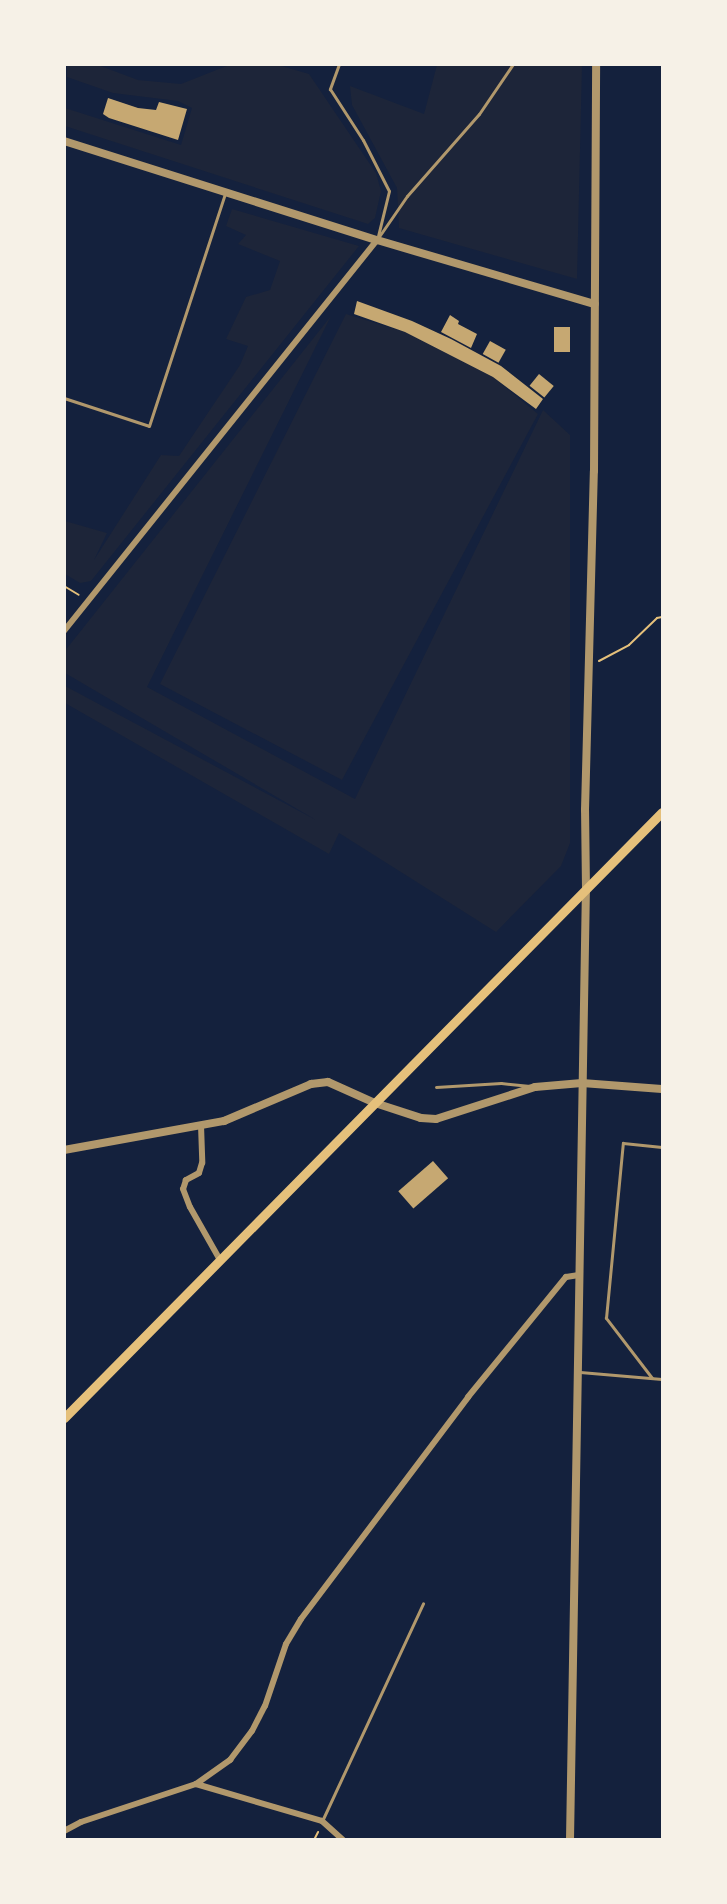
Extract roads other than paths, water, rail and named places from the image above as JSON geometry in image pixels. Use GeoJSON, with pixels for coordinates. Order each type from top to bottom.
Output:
{"type":"FeatureCollection","features":[{"type":"Feature","properties":{"kind":"main road"},"geometry":{"type":"LineString","coordinates":[[64,1418],[663,812]]}},
{"type":"Feature","properties":{"kind":"street"},"geometry":{"type":"LineString","coordinates":[[570,1839],[595,304],[596,64]]}},
{"type":"Feature","properties":{"kind":"street"},"geometry":{"type":"LineString","coordinates":[[64,141],[376,240],[595,304]]}},
{"type":"Feature","properties":{"kind":"street"},"geometry":{"type":"LineString","coordinates":[[64,631],[376,240]]}},
{"type":"Feature","properties":{"kind":"street"},"geometry":{"type":"LineString","coordinates":[[64,1150],[224,1121],[311,1084],[328,1082],[375,1103],[420,1118],[436,1119],[535,1087],[582,1083],[663,1089]]}},
{"type":"Feature","properties":{"kind":"street"},"geometry":{"type":"LineString","coordinates":[[201,1125],[202,1163],[199,1173],[186,1180],[183,1189],[189,1207],[220,1260]]}},
{"type":"Feature","properties":{"kind":"street"},"geometry":{"type":"LineString","coordinates":[[64,1831],[81,1822],[196,1785],[221,1768],[247,1739],[265,1706],[286,1644],[301,1619],[468,1397],[566,1277],[579,1275]]}},
{"type":"Feature","properties":{"kind":"street"},"geometry":{"type":"LineString","coordinates":[[196,1785],[322,1821],[343,1839]]}},
{"type":"Feature","properties":{"kind":"lane"},"geometry":{"type":"LineString","coordinates":[[339,64],[330,89],[363,140],[389,191],[376,240]]}},
{"type":"Feature","properties":{"kind":"lane"},"geometry":{"type":"LineString","coordinates":[[376,240],[406,196],[479,114],[513,64]]}},
{"type":"Feature","properties":{"kind":"lane"},"geometry":{"type":"LineString","coordinates":[[64,398],[149,426],[225,191]]}},
{"type":"Feature","properties":{"kind":"lane"},"geometry":{"type":"LineString","coordinates":[[435,1087],[501,1083],[535,1087]]}},
{"type":"Feature","properties":{"kind":"lane"},"geometry":{"type":"LineString","coordinates":[[652,1378],[606,1318],[622,1143],[663,1147]]}},
{"type":"Feature","properties":{"kind":"lane"},"geometry":{"type":"LineString","coordinates":[[578,1372],[663,1379]]}},
{"type":"Feature","properties":{"kind":"lane"},"geometry":{"type":"LineString","coordinates":[[322,1821],[423,1603]]}}]}
